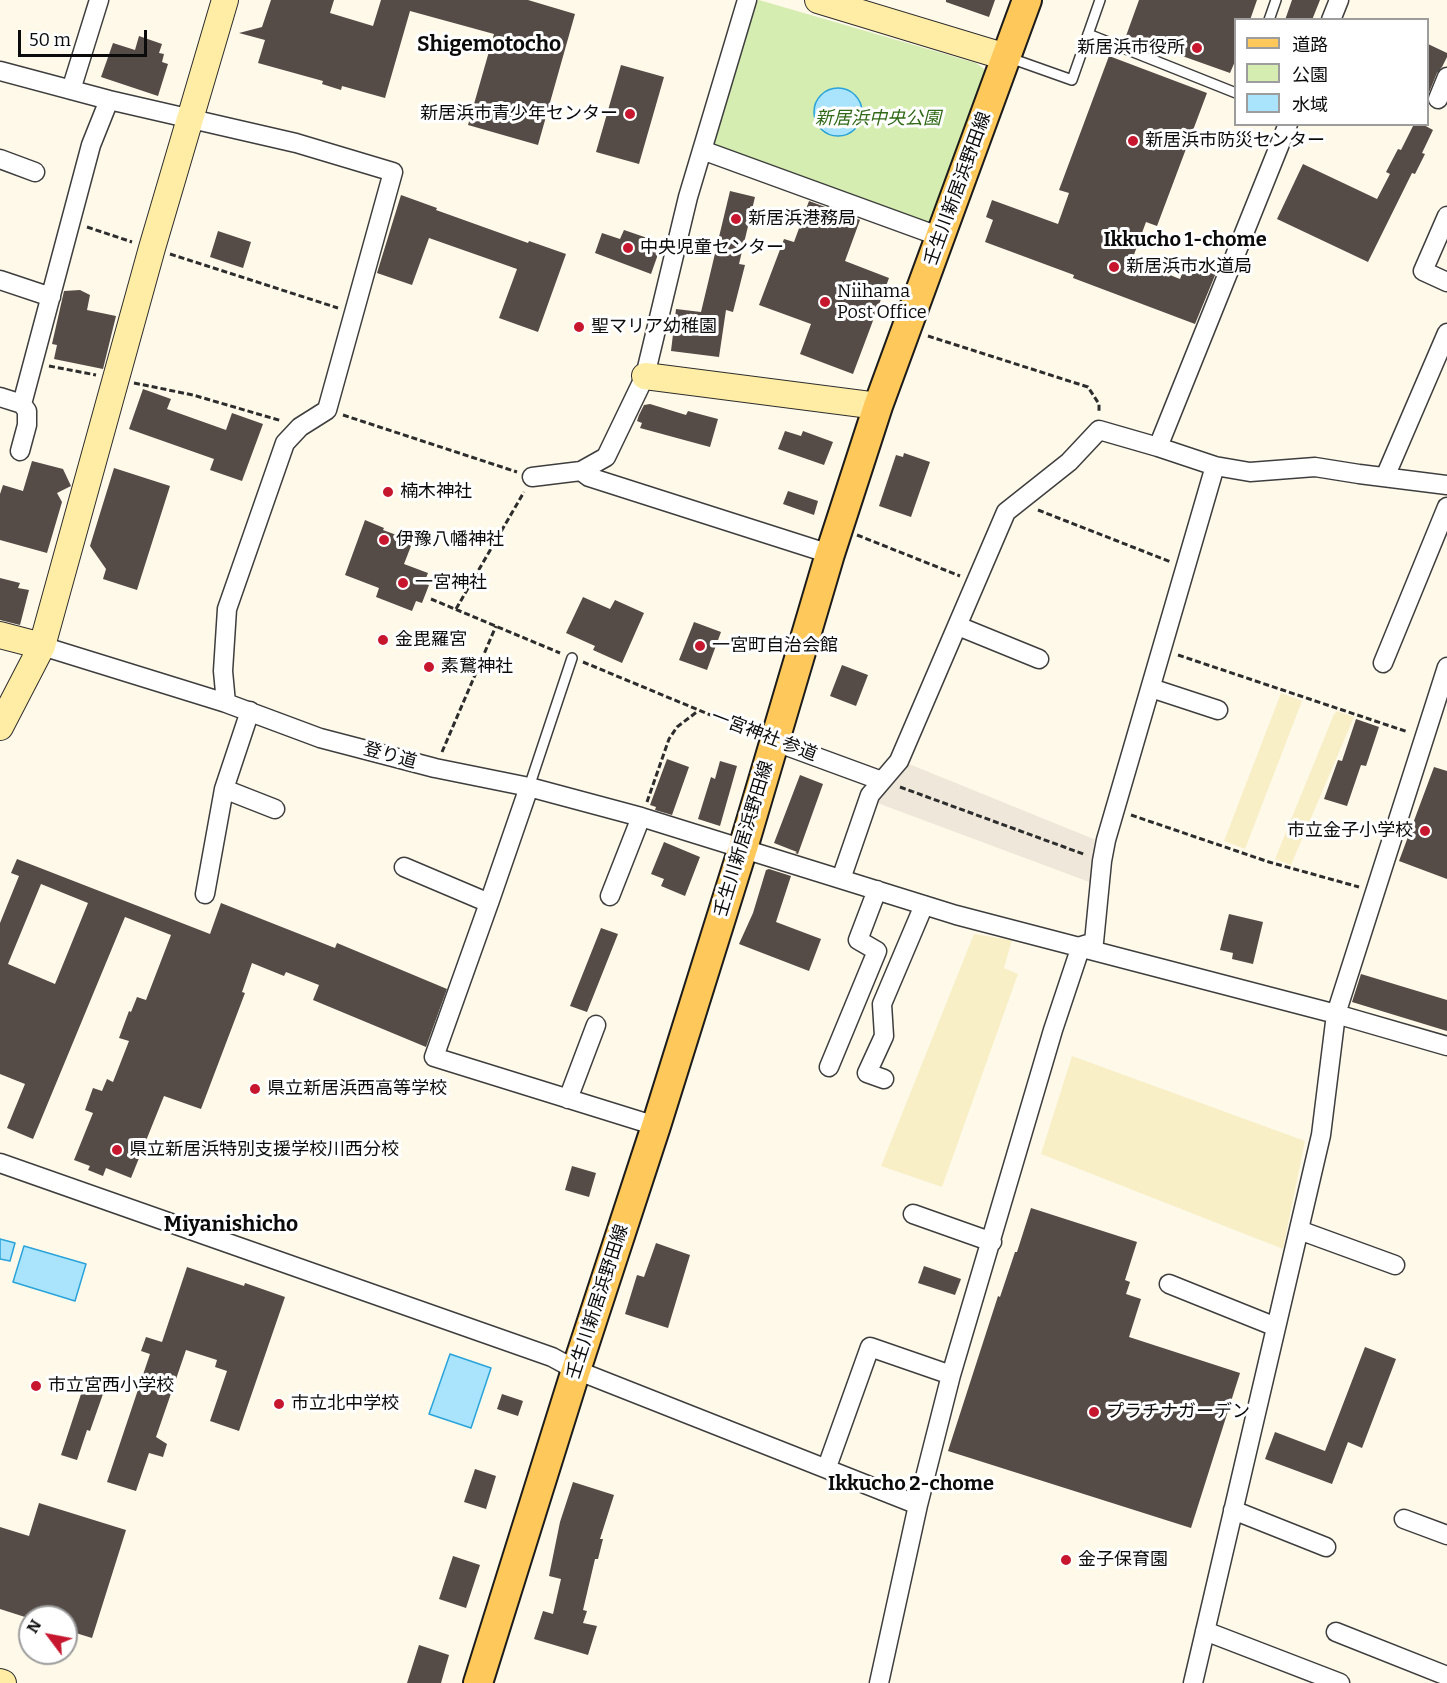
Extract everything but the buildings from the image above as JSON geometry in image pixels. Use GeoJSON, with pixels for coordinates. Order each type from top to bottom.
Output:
{"type":"FeatureCollection","features":[{"type":"Feature","properties":{"kind":"main road","name":"壬生川新居浜野田線"},"geometry":{"type":"LineString","coordinates":[[478,1683],[576,1370],[656,1126],[878,406],[1027,0]]}},
{"type":"Feature","properties":{"kind":"street"},"geometry":{"type":"LineString","coordinates":[[72,90],[99,0]]}},
{"type":"Feature","properties":{"kind":"street"},"geometry":{"type":"LineString","coordinates":[[0,727],[42,646],[225,0]]}},
{"type":"Feature","properties":{"kind":"street"},"geometry":{"type":"LineString","coordinates":[[532,477],[581,471],[606,457],[645,376],[702,150],[747,0]]}},
{"type":"Feature","properties":{"kind":"street"},"geometry":{"type":"LineString","coordinates":[[818,0],[1006,57]]}},
{"type":"Feature","properties":{"kind":"street"},"geometry":{"type":"LineString","coordinates":[[1332,18],[1339,0]]}},
{"type":"Feature","properties":{"kind":"street"},"geometry":{"type":"LineString","coordinates":[[0,71],[109,100],[296,143],[393,172],[327,410],[300,427],[285,443],[227,609],[224,671],[226,703]]}},
{"type":"Feature","properties":{"kind":"street"},"geometry":{"type":"LineString","coordinates":[[1438,98],[1447,77]]}},
{"type":"Feature","properties":{"kind":"street"},"geometry":{"type":"LineString","coordinates":[[22,404],[91,145],[109,100]]}},
{"type":"Feature","properties":{"kind":"street"},"geometry":{"type":"LineString","coordinates":[[1158,447],[1287,126]]}},
{"type":"Feature","properties":{"kind":"street"},"geometry":{"type":"LineString","coordinates":[[702,150],[941,237]]}},
{"type":"Feature","properties":{"kind":"street"},"geometry":{"type":"LineString","coordinates":[[0,159],[34,172]]}},
{"type":"Feature","properties":{"kind":"street"},"geometry":{"type":"LineString","coordinates":[[1447,216],[1423,271],[1447,282]]}},
{"type":"Feature","properties":{"kind":"street"},"geometry":{"type":"LineString","coordinates":[[0,280],[51,297]]}},
{"type":"Feature","properties":{"kind":"street"},"geometry":{"type":"LineString","coordinates":[[1385,477],[1447,333]]}},
{"type":"Feature","properties":{"kind":"street"},"geometry":{"type":"LineString","coordinates":[[645,376],[878,406]]}},
{"type":"Feature","properties":{"kind":"street"},"geometry":{"type":"LineString","coordinates":[[0,397],[22,404],[27,411],[27,424],[20,451]]}},
{"type":"Feature","properties":{"kind":"street"},"geometry":{"type":"LineString","coordinates":[[841,879],[870,795],[899,761],[1006,512],[1069,462],[1099,430],[1215,466],[1250,472],[1315,467],[1447,485]]}},
{"type":"Feature","properties":{"kind":"street"},"geometry":{"type":"LineString","coordinates":[[879,1683],[918,1504],[951,1376],[1053,1030],[1081,946],[1094,942],[1102,861],[1115,809],[1215,466]]}},
{"type":"Feature","properties":{"kind":"street"},"geometry":{"type":"LineString","coordinates":[[581,471],[590,477],[835,541]]}},
{"type":"Feature","properties":{"kind":"street"},"geometry":{"type":"LineString","coordinates":[[1383,663],[1447,507]]}},
{"type":"Feature","properties":{"kind":"street"},"geometry":{"type":"LineString","coordinates":[[958,626],[1039,658]]}},
{"type":"Feature","properties":{"kind":"street"},"geometry":{"type":"LineString","coordinates":[[0,635],[42,646]]}},
{"type":"Feature","properties":{"kind":"street","name":"登り道"},"geometry":{"type":"LineString","coordinates":[[42,646],[226,703],[320,738],[435,768],[529,787],[641,817],[956,915],[1336,1014],[1447,1046]]}},
{"type":"Feature","properties":{"kind":"street"},"geometry":{"type":"LineString","coordinates":[[1193,1683],[1321,1136],[1336,1014],[1447,667]]}},
{"type":"Feature","properties":{"kind":"street"},"geometry":{"type":"LineString","coordinates":[[1151,688],[1218,710]]}},
{"type":"Feature","properties":{"kind":"street"},"geometry":{"type":"LineString","coordinates":[[205,894],[224,789],[250,711]]}},
{"type":"Feature","properties":{"kind":"street","name":"一宮神社 参道"},"geometry":{"type":"LineString","coordinates":[[774,741],[882,781]]}},
{"type":"Feature","properties":{"kind":"street"},"geometry":{"type":"LineString","coordinates":[[529,787],[434,1057],[656,1126]]}},
{"type":"Feature","properties":{"kind":"street"},"geometry":{"type":"LineString","coordinates":[[224,789],[275,809]]}},
{"type":"Feature","properties":{"kind":"street"},"geometry":{"type":"LineString","coordinates":[[610,896],[641,817]]}},
{"type":"Feature","properties":{"kind":"street"},"geometry":{"type":"LineString","coordinates":[[404,867],[489,903]]}},
{"type":"Feature","properties":{"kind":"street"},"geometry":{"type":"LineString","coordinates":[[829,1067],[877,951],[858,940],[877,890]]}},
{"type":"Feature","properties":{"kind":"street"},"geometry":{"type":"LineString","coordinates":[[884,1078],[867,1072],[884,1036],[882,1004],[924,905]]}},
{"type":"Feature","properties":{"kind":"street"},"geometry":{"type":"LineString","coordinates":[[568,1099],[596,1025]]}},
{"type":"Feature","properties":{"kind":"street"},"geometry":{"type":"LineString","coordinates":[[0,1163],[552,1356],[576,1370],[918,1504]]}},
{"type":"Feature","properties":{"kind":"street"},"geometry":{"type":"LineString","coordinates":[[912,1214],[992,1242]]}},
{"type":"Feature","properties":{"kind":"street"},"geometry":{"type":"LineString","coordinates":[[1299,1230],[1395,1265]]}},
{"type":"Feature","properties":{"kind":"street"},"geometry":{"type":"LineString","coordinates":[[1169,1284],[1276,1327]]}},
{"type":"Feature","properties":{"kind":"street"},"geometry":{"type":"LineString","coordinates":[[827,1467],[870,1347],[951,1376]]}},
{"type":"Feature","properties":{"kind":"street"},"geometry":{"type":"LineString","coordinates":[[1233,1510],[1326,1547]]}},
{"type":"Feature","properties":{"kind":"street"},"geometry":{"type":"LineString","coordinates":[[1404,1520],[1447,1535]]}},
{"type":"Feature","properties":{"kind":"street"},"geometry":{"type":"LineString","coordinates":[[1205,1631],[1340,1683]]}},
{"type":"Feature","properties":{"kind":"street"},"geometry":{"type":"LineString","coordinates":[[1336,1632],[1447,1676]]}},
{"type":"Feature","properties":{"kind":"lane"},"geometry":{"type":"LineString","coordinates":[[1006,57],[1072,80],[1100,0]]}},
{"type":"Feature","properties":{"kind":"lane"},"geometry":{"type":"LineString","coordinates":[[1270,18],[1276,0]]}},
{"type":"Feature","properties":{"kind":"lane"},"geometry":{"type":"LineString","coordinates":[[1088,34],[1234,92]]}},
{"type":"Feature","properties":{"kind":"lane"},"geometry":{"type":"LineString","coordinates":[[529,787],[572,658]]}},
{"type":"Feature","properties":{"kind":"path"},"geometry":{"type":"LineString","coordinates":[[71,222],[353,313]]}},
{"type":"Feature","properties":{"kind":"path"},"geometry":{"type":"LineString","coordinates":[[906,329],[1088,387],[1099,404],[1099,430]]}},
{"type":"Feature","properties":{"kind":"path"},"geometry":{"type":"LineString","coordinates":[[33,363],[193,395],[300,427]]}},
{"type":"Feature","properties":{"kind":"path"},"geometry":{"type":"LineString","coordinates":[[327,410],[532,477],[456,609]]}},
{"type":"Feature","properties":{"kind":"path"},"geometry":{"type":"LineString","coordinates":[[1019,502],[1186,567]]}},
{"type":"Feature","properties":{"kind":"path"},"geometry":{"type":"LineString","coordinates":[[835,541],[976,582]]}},
{"type":"Feature","properties":{"kind":"path","name":"一宮神社 参道"},"geometry":{"type":"LineString","coordinates":[[431,599],[774,741]]}},
{"type":"Feature","properties":{"kind":"path"},"geometry":{"type":"LineString","coordinates":[[435,768],[496,626]]}},
{"type":"Feature","properties":{"kind":"path"},"geometry":{"type":"LineString","coordinates":[[1162,650],[1425,737]]}},
{"type":"Feature","properties":{"kind":"path"},"geometry":{"type":"LineString","coordinates":[[641,817],[669,740],[677,727],[699,710]]}},
{"type":"Feature","properties":{"kind":"path"},"geometry":{"type":"LineString","coordinates":[[882,781],[1102,861]]}},
{"type":"Feature","properties":{"kind":"path"},"geometry":{"type":"LineString","coordinates":[[1115,809],[1269,862],[1374,891]]}},
{"type":"Feature","properties":{"kind":"shaded area"},"geometry":{"type":"Polygon","coordinates":[[[1281,693],[1302,701],[1245,849],[1224,841],[1281,693]]]}},
{"type":"Feature","properties":{"kind":"shaded area"},"geometry":{"type":"Polygon","coordinates":[[[1337,711],[1354,717],[1291,865],[1275,859],[1337,711]]]}},
{"type":"Feature","properties":{"kind":"shaded area"},"geometry":{"type":"Polygon","coordinates":[[[904,762],[1101,842],[1092,883],[872,801],[904,762]]]}},
{"type":"Feature","properties":{"kind":"shaded area"},"geometry":{"type":"Polygon","coordinates":[[[974,934],[1012,940],[1004,968],[1018,974],[942,1187],[881,1166],[974,934]]]}},
{"type":"Feature","properties":{"kind":"shaded area"},"geometry":{"type":"Polygon","coordinates":[[[1072,1056],[1305,1141],[1283,1249],[1041,1154],[1072,1056]]]}},
{"type":"Feature","properties":{"kind":"green space","name":"新居浜中央公園"},"geometry":{"type":"Polygon","coordinates":[[[759,0],[976,63],[984,69],[986,74],[931,221],[925,224],[712,146],[751,5],[759,0]]]}},
{"type":"Feature","properties":{"kind":"water"},"geometry":{"type":"Polygon","coordinates":[[[833,88],[843,88],[858,98],[862,112],[861,121],[852,132],[843,136],[833,136],[818,126],[814,117],[814,107],[824,92],[833,88]]]}},
{"type":"Feature","properties":{"kind":"water"},"geometry":{"type":"Polygon","coordinates":[[[0,1239],[15,1243],[10,1261],[0,1259],[0,1239]]]}},
{"type":"Feature","properties":{"kind":"water"},"geometry":{"type":"Polygon","coordinates":[[[24,1246],[86,1264],[75,1301],[13,1282],[24,1246]]]}},
{"type":"Feature","properties":{"kind":"water"},"geometry":{"type":"Polygon","coordinates":[[[450,1354],[491,1368],[471,1428],[429,1414],[450,1354]]]}},
{"type":"Feature","properties":{"kind":"place","name":"新居浜市役所"},"geometry":{"type":"Point","coordinates":[1197,48]}},
{"type":"Feature","properties":{"kind":"place","name":"新居浜市青少年センター"},"geometry":{"type":"Point","coordinates":[630,114]}},
{"type":"Feature","properties":{"kind":"place","name":"新居浜市防災センター"},"geometry":{"type":"Point","coordinates":[1133,141]}},
{"type":"Feature","properties":{"kind":"place","name":"新居浜港務局"},"geometry":{"type":"Point","coordinates":[736,219]}},
{"type":"Feature","properties":{"kind":"place","name":"中央児童センター"},"geometry":{"type":"Point","coordinates":[628,248]}},
{"type":"Feature","properties":{"kind":"place","name":"新居浜市水道局"},"geometry":{"type":"Point","coordinates":[1114,267]}},
{"type":"Feature","properties":{"kind":"place","name":"Niihama Post Office"},"geometry":{"type":"Point","coordinates":[825,302]}},
{"type":"Feature","properties":{"kind":"place","name":"聖マリア幼稚園"},"geometry":{"type":"Point","coordinates":[579,327]}},
{"type":"Feature","properties":{"kind":"place","name":"楠木神社"},"geometry":{"type":"Point","coordinates":[388,492]}},
{"type":"Feature","properties":{"kind":"place","name":"伊豫八幡神社"},"geometry":{"type":"Point","coordinates":[384,540]}},
{"type":"Feature","properties":{"kind":"place","name":"一宮神社"},"geometry":{"type":"Point","coordinates":[403,583]}},
{"type":"Feature","properties":{"kind":"place","name":"金毘羅宮"},"geometry":{"type":"Point","coordinates":[383,640]}},
{"type":"Feature","properties":{"kind":"place","name":"一宮町自治会館"},"geometry":{"type":"Point","coordinates":[700,646]}},
{"type":"Feature","properties":{"kind":"place","name":"素鵞神社"},"geometry":{"type":"Point","coordinates":[429,667]}},
{"type":"Feature","properties":{"kind":"place","name":"市立金子小学校"},"geometry":{"type":"Point","coordinates":[1425,831]}},
{"type":"Feature","properties":{"kind":"place","name":"県立新居浜西高等学校"},"geometry":{"type":"Point","coordinates":[255,1089]}},
{"type":"Feature","properties":{"kind":"place","name":"県立新居浜特別支援学校川西分校"},"geometry":{"type":"Point","coordinates":[117,1150]}},
{"type":"Feature","properties":{"kind":"place","name":"市立宮西小学校"},"geometry":{"type":"Point","coordinates":[36,1386]}},
{"type":"Feature","properties":{"kind":"place","name":"市立北中学校"},"geometry":{"type":"Point","coordinates":[279,1404]}},
{"type":"Feature","properties":{"kind":"place","name":"プラチナガーデン"},"geometry":{"type":"Point","coordinates":[1094,1412]}},
{"type":"Feature","properties":{"kind":"place","name":"金子保育園"},"geometry":{"type":"Point","coordinates":[1066,1560]}},
{"type":"Feature","properties":{"kind":"district","name":"Shigemotocho"},"geometry":{"type":"Point","coordinates":[489,45]}},
{"type":"Feature","properties":{"kind":"district","name":"Ikkucho 1-chome"},"geometry":{"type":"Point","coordinates":[1185,240]}},
{"type":"Feature","properties":{"kind":"district","name":"Miyanishicho"},"geometry":{"type":"Point","coordinates":[231,1225]}},
{"type":"Feature","properties":{"kind":"district","name":"Ikkucho 2-chome"},"geometry":{"type":"Point","coordinates":[911,1484]}}]}
